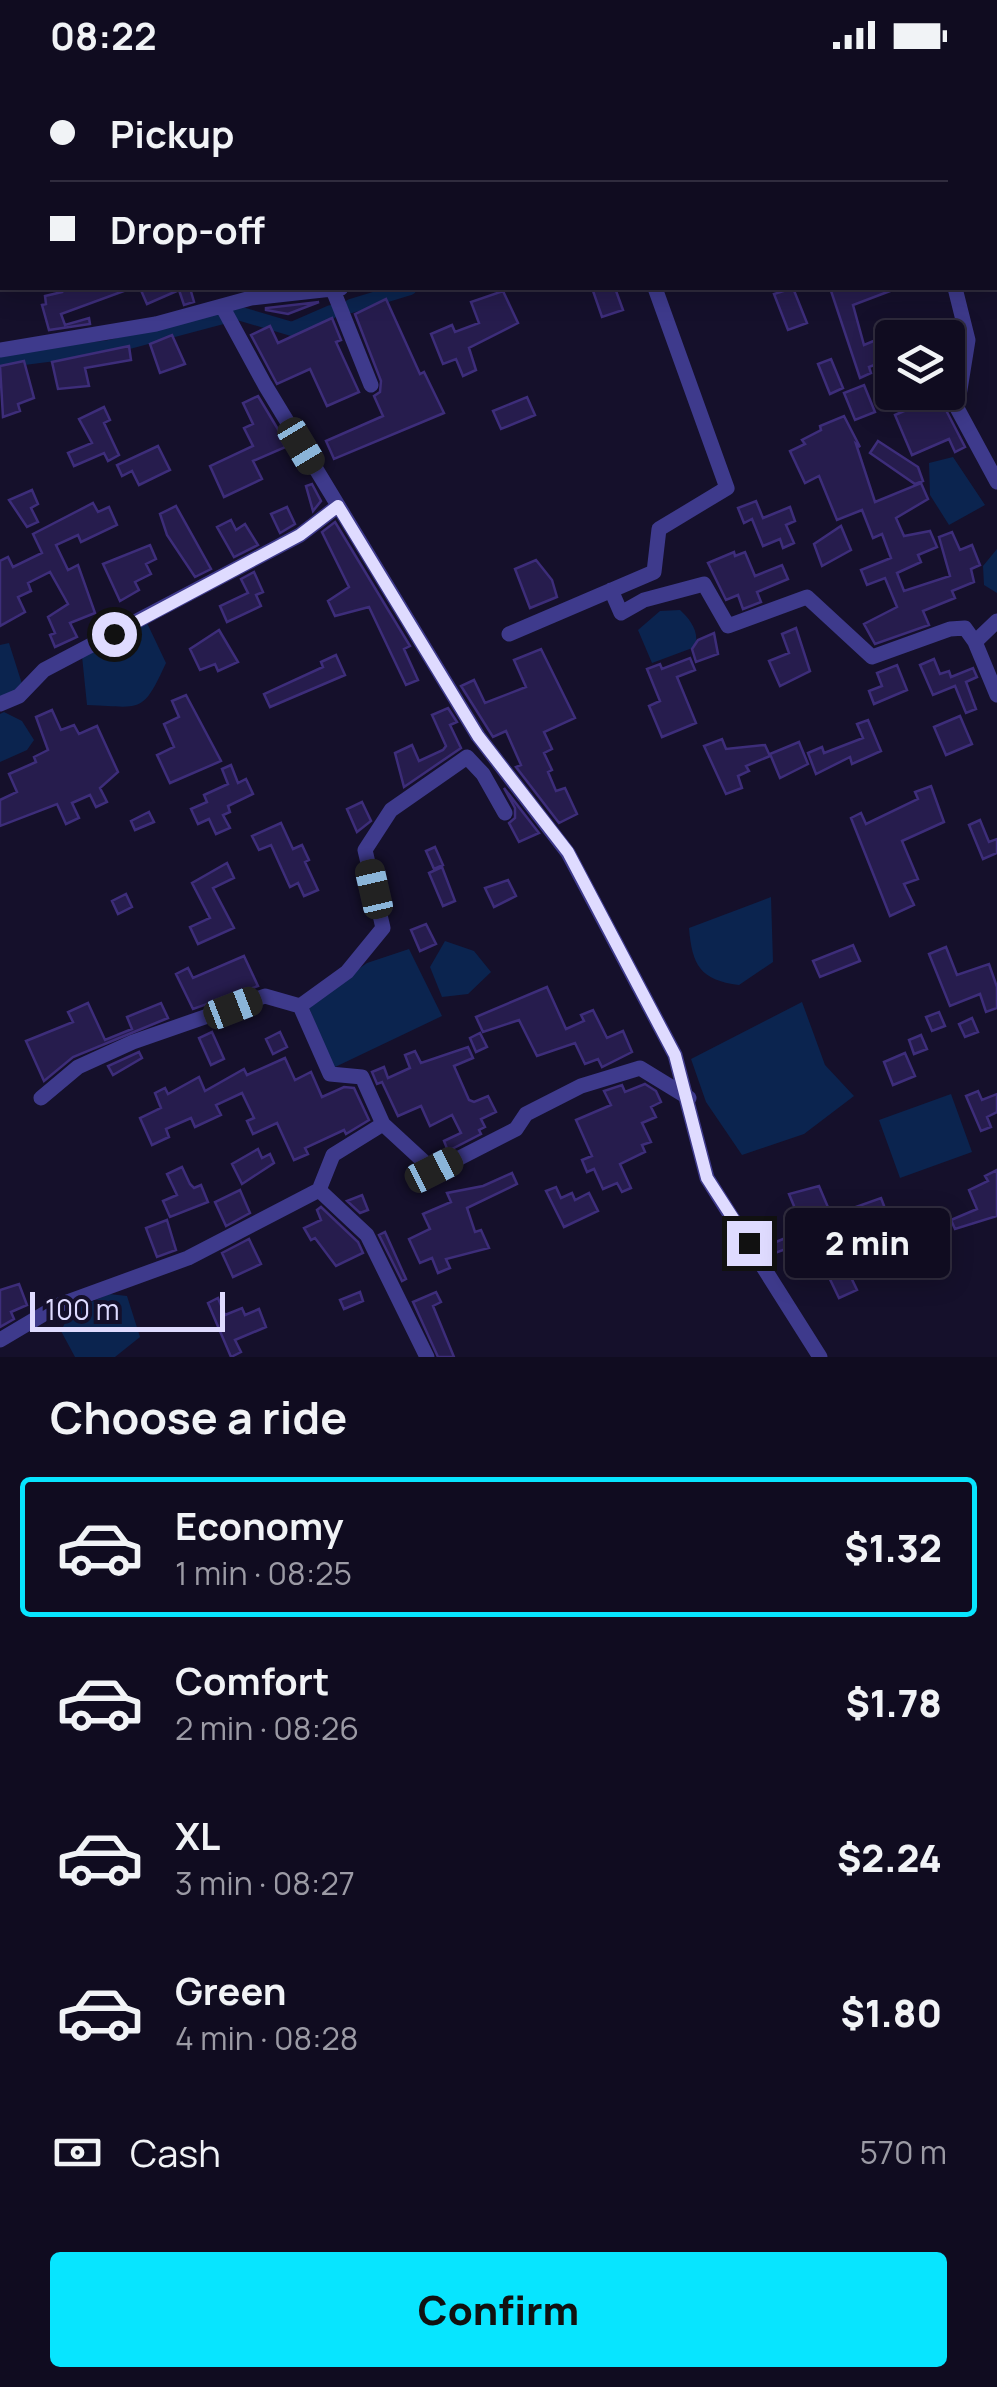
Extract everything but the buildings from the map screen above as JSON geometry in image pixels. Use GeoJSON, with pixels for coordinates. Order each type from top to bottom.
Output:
{"type":"FeatureCollection","features":[{"type":"Feature","properties":{"kind":"street"},"geometry":{"type":"LineString","coordinates":[[0,350],[156,324],[222,306],[251,293],[316,290]]}},
{"type":"Feature","properties":{"kind":"street"},"geometry":{"type":"LineString","coordinates":[[337,290],[370,385]]}},
{"type":"Feature","properties":{"kind":"street"},"geometry":{"type":"LineString","coordinates":[[508,634],[654,572],[659,529],[727,488],[656,290]]}},
{"type":"Feature","properties":{"kind":"street"},"geometry":{"type":"LineString","coordinates":[[956,290],[968,340],[957,408],[993,464],[997,482]]}},
{"type":"Feature","properties":{"kind":"street"},"geometry":{"type":"LineString","coordinates":[[222,306],[478,736],[568,852],[675,1055],[707,1178],[820,1357]]}},
{"type":"Feature","properties":{"kind":"street"},"geometry":{"type":"LineString","coordinates":[[0,704],[19,696],[44,670],[300,535],[338,506]]}},
{"type":"Feature","properties":{"kind":"street"},"geometry":{"type":"LineString","coordinates":[[611,590],[621,613],[644,600],[704,584],[728,626],[807,597],[872,658],[950,629],[965,628],[997,695]]}},
{"type":"Feature","properties":{"kind":"street"},"geometry":{"type":"LineString","coordinates":[[974,642],[997,621]]}},
{"type":"Feature","properties":{"kind":"street"},"geometry":{"type":"LineString","coordinates":[[300,1006],[346,972],[383,928],[365,850],[390,810],[467,757],[483,774],[505,813]]}},
{"type":"Feature","properties":{"kind":"street"},"geometry":{"type":"LineString","coordinates":[[41,1098],[78,1067],[132,1042],[265,996],[300,1006]]}},
{"type":"Feature","properties":{"kind":"street"},"geometry":{"type":"LineString","coordinates":[[300,1006],[330,1074],[362,1077],[383,1124],[434,1170],[516,1129],[526,1114],[581,1086],[640,1068],[689,1098]]}},
{"type":"Feature","properties":{"kind":"street"},"geometry":{"type":"LineString","coordinates":[[0,1340],[58,1305],[188,1258],[319,1190],[333,1155],[383,1124]]}},
{"type":"Feature","properties":{"kind":"street"},"geometry":{"type":"LineString","coordinates":[[319,1190],[367,1235],[427,1357]]}},
{"type":"Feature","properties":{"kind":"water"},"geometry":{"type":"Polygon","coordinates":[[[953,457],[985,505],[949,525],[930,495],[929,463],[953,457]]]}},
{"type":"Feature","properties":{"kind":"water"},"geometry":{"type":"Polygon","coordinates":[[[997,549],[997,593],[984,585],[983,566],[997,549]]]}},
{"type":"Feature","properties":{"kind":"water"},"geometry":{"type":"Polygon","coordinates":[[[680,610],[695,631],[695,647],[652,663],[638,630],[660,611],[680,610]]]}},
{"type":"Feature","properties":{"kind":"water"},"geometry":{"type":"Polygon","coordinates":[[[147,623],[166,663],[151,692],[145,700],[130,706],[87,705],[82,656],[147,623]]]}},
{"type":"Feature","properties":{"kind":"water"},"geometry":{"type":"Polygon","coordinates":[[[9,643],[23,687],[0,703],[0,645],[9,643]]]}},
{"type":"Feature","properties":{"kind":"water"},"geometry":{"type":"Polygon","coordinates":[[[4,712],[22,721],[34,740],[27,750],[0,762],[0,714],[4,712]]]}},
{"type":"Feature","properties":{"kind":"water"},"geometry":{"type":"Polygon","coordinates":[[[771,897],[773,962],[739,985],[707,975],[696,961],[689,928],[771,897]]]}},
{"type":"Feature","properties":{"kind":"water"},"geometry":{"type":"Polygon","coordinates":[[[445,941],[474,951],[491,972],[468,994],[442,997],[430,967],[445,941]]]}},
{"type":"Feature","properties":{"kind":"water"},"geometry":{"type":"Polygon","coordinates":[[[409,949],[442,1016],[333,1068],[308,1005],[367,963],[409,949]]]}},
{"type":"Feature","properties":{"kind":"water"},"geometry":{"type":"Polygon","coordinates":[[[802,1002],[825,1065],[854,1096],[804,1134],[742,1155],[706,1102],[691,1059],[802,1002]]]}},
{"type":"Feature","properties":{"kind":"water"},"geometry":{"type":"Polygon","coordinates":[[[951,1094],[972,1152],[900,1178],[879,1120],[951,1094]]]}},
{"type":"Feature","properties":{"kind":"water"},"geometry":{"type":"Polygon","coordinates":[[[109,1294],[127,1296],[140,1337],[115,1357],[75,1357],[61,1331],[71,1311],[109,1294]]]}},
{"type":"Feature","properties":{"kind":"waterway"},"geometry":{"type":"LineString","coordinates":[[351,306],[403,290]]}},
{"type":"Feature","properties":{"kind":"waterway"},"geometry":{"type":"LineString","coordinates":[[0,361],[110,347],[238,313],[292,329],[331,312]]}},
{"type":"Feature","properties":{"kind":"route"},"geometry":{"type":"LineString","coordinates":[[114,634],[300,535],[338,506],[478,736],[568,852],[675,1055],[707,1178],[749,1243]]}}]}
